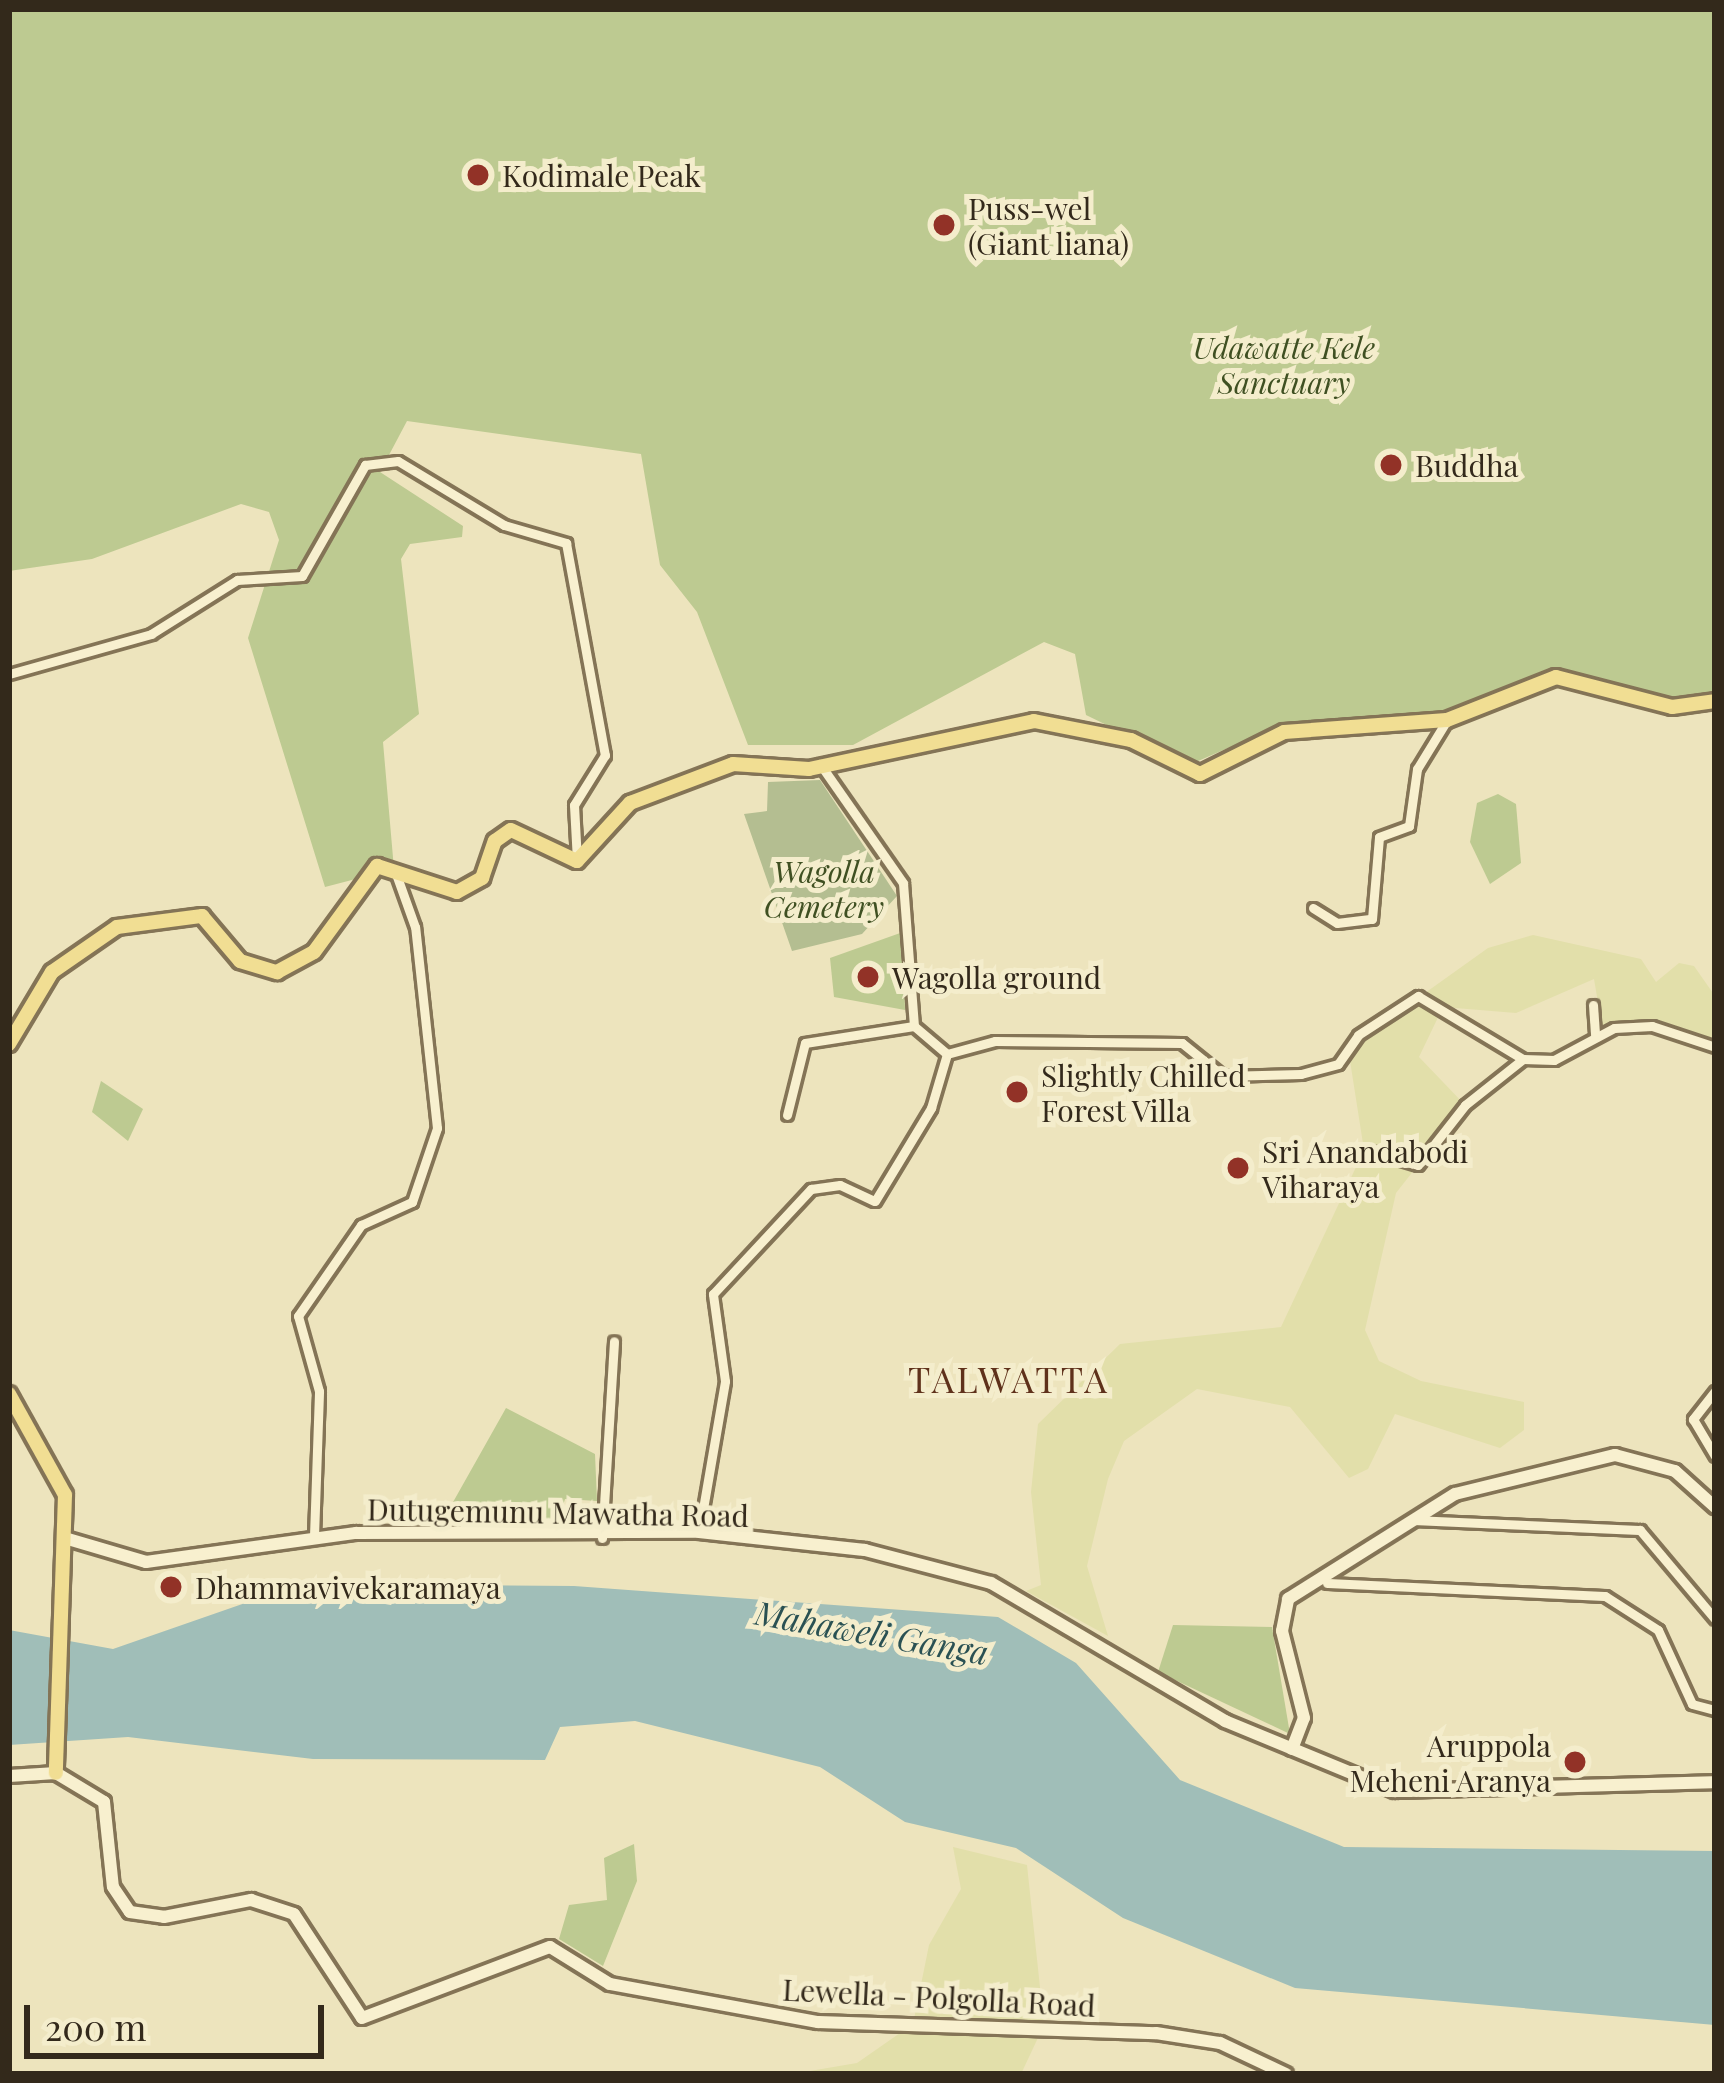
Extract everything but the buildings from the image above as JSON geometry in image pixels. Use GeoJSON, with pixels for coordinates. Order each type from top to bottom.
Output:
{"type":"FeatureCollection","features":[{"type":"Feature","properties":{"kind":"main road"},"geometry":{"type":"LineString","coordinates":[[9,1044],[52,972],[97,934],[162,914],[202,916],[240,961],[277,972],[333,931],[370,870],[394,869],[438,891],[469,889],[511,830],[578,861],[630,803],[733,764],[820,764],[1034,721],[1131,740],[1200,774],[1308,726],[1447,720],[1556,677],[1672,706],[1715,700]]}},
{"type":"Feature","properties":{"kind":"main road"},"geometry":{"type":"LineString","coordinates":[[9,1394],[61,1479],[68,1539],[57,1766]]}},
{"type":"Feature","properties":{"kind":"street"},"geometry":{"type":"LineString","coordinates":[[9,674],[152,634],[237,580],[302,576],[364,465],[398,461],[504,525],[566,542],[605,755],[574,805],[578,861]]}},
{"type":"Feature","properties":{"kind":"street"},"geometry":{"type":"LineString","coordinates":[[1313,908],[1337,923],[1372,919],[1368,872],[1379,837],[1409,826],[1417,770],[1447,720]]}},
{"type":"Feature","properties":{"kind":"street"},"geometry":{"type":"LineString","coordinates":[[820,764],[903,883],[914,1026],[947,1054]]}},
{"type":"Feature","properties":{"kind":"street"},"geometry":{"type":"LineString","coordinates":[[314,1536],[319,1391],[298,1316],[362,1225],[412,1202],[437,1128],[416,927],[394,869]]}},
{"type":"Feature","properties":{"kind":"street"},"geometry":{"type":"LineString","coordinates":[[947,1054],[995,1041],[1182,1043],[1223,1076],[1301,1073],[1339,1064],[1358,1036],[1418,996],[1523,1059],[1554,1060],[1595,1036],[1634,1024],[1715,1047]]}},
{"type":"Feature","properties":{"kind":"street"},"geometry":{"type":"LineString","coordinates":[[1593,1005],[1595,1036]]}},
{"type":"Feature","properties":{"kind":"street"},"geometry":{"type":"LineString","coordinates":[[787,1115],[805,1042],[914,1026]]}},
{"type":"Feature","properties":{"kind":"street"},"geometry":{"type":"LineString","coordinates":[[699,1532],[725,1381],[713,1294],[811,1189],[840,1186],[875,1201],[931,1108],[947,1054]]}},
{"type":"Feature","properties":{"kind":"street"},"geometry":{"type":"LineString","coordinates":[[1364,1150],[1418,1165],[1465,1105],[1523,1059]]}},
{"type":"Feature","properties":{"kind":"street"},"geometry":{"type":"LineString","coordinates":[[602,1538],[614,1342]]}},
{"type":"Feature","properties":{"kind":"street"},"geometry":{"type":"LineString","coordinates":[[1715,1391],[1693,1419],[1715,1456]]}},
{"type":"Feature","properties":{"kind":"street"},"geometry":{"type":"LineString","coordinates":[[1327,1583],[1412,1520],[1495,1476],[1615,1455],[1675,1471],[1715,1507]]}},
{"type":"Feature","properties":{"kind":"street"},"geometry":{"type":"LineString","coordinates":[[1412,1520],[1640,1530],[1715,1619]]}},
{"type":"Feature","properties":{"kind":"street","name":"Dutugemunu Mawatha Road"},"geometry":{"type":"LineString","coordinates":[[68,1539],[146,1562],[314,1536],[602,1538],[699,1532],[866,1550],[991,1583],[1292,1749],[1395,1791],[1715,1782]]}},
{"type":"Feature","properties":{"kind":"street"},"geometry":{"type":"LineString","coordinates":[[1292,1749],[1304,1718],[1281,1613],[1302,1585],[1605,1596],[1658,1630],[1692,1704],[1715,1710]]}},
{"type":"Feature","properties":{"kind":"street"},"geometry":{"type":"LineString","coordinates":[[9,1776],[57,1766]]}},
{"type":"Feature","properties":{"kind":"street","name":"Lewella - Polgolla Road"},"geometry":{"type":"LineString","coordinates":[[57,1766],[110,1814],[113,1887],[130,1912],[276,1903],[313,1931],[362,2018],[550,1947],[610,1984],[818,2022],[1156,2033],[1220,2043],[1286,2074]]}},
{"type":"Feature","properties":{"kind":"shaded area"},"geometry":{"type":"Polygon","coordinates":[[[1533,935],[1641,959],[1656,982],[1679,963],[1694,966],[1715,996],[1715,1040],[1652,1023],[1602,1026],[1594,979],[1516,1013],[1443,1007],[1419,1057],[1465,1105],[1396,1193],[1365,1330],[1379,1361],[1421,1381],[1524,1402],[1524,1430],[1500,1448],[1395,1414],[1368,1469],[1349,1478],[1290,1407],[1197,1389],[1124,1441],[1108,1479],[1087,1566],[1108,1636],[1026,1591],[1041,1585],[1031,1492],[1038,1424],[1120,1344],[1281,1327],[1364,1150],[1348,1048],[1488,948],[1533,935]]]}},
{"type":"Feature","properties":{"kind":"shaded area"},"geometry":{"type":"Polygon","coordinates":[[[953,1847],[1027,1865],[1044,2025],[1021,2074],[792,2074],[857,2063],[913,2024],[929,1945],[961,1889],[953,1847]]]}},
{"type":"Feature","properties":{"kind":"green space","name":"Udawatte Kele Sanctuary"},"geometry":{"type":"Polygon","coordinates":[[[9,9],[1715,9],[1715,691],[1655,703],[1579,678],[1427,718],[1276,727],[1189,765],[1086,715],[1075,654],[1044,642],[853,745],[748,745],[697,612],[660,565],[641,454],[407,421],[380,472],[463,526],[462,537],[410,544],[401,559],[419,714],[383,742],[394,869],[325,887],[248,638],[279,540],[269,512],[241,504],[92,559],[9,571],[9,9]]]}},
{"type":"Feature","properties":{"kind":"green space","name":"Wagolla Cemetery"},"geometry":{"type":"Polygon","coordinates":[[[820,780],[897,896],[862,934],[792,951],[744,814],[767,811],[768,782],[820,780]]]}},
{"type":"Feature","properties":{"kind":"green space"},"geometry":{"type":"Polygon","coordinates":[[[1498,794],[1516,804],[1521,863],[1490,884],[1470,842],[1477,803],[1498,794]]]}},
{"type":"Feature","properties":{"kind":"green space","name":"Wagolla ground"},"geometry":{"type":"Polygon","coordinates":[[[903,932],[905,1010],[834,997],[830,958],[903,932]]]}},
{"type":"Feature","properties":{"kind":"green space"},"geometry":{"type":"Polygon","coordinates":[[[101,1081],[143,1109],[128,1141],[92,1112],[101,1081]]]}},
{"type":"Feature","properties":{"kind":"green space"},"geometry":{"type":"Polygon","coordinates":[[[506,1408],[595,1454],[597,1501],[565,1499],[557,1526],[439,1527],[506,1408]]]}},
{"type":"Feature","properties":{"kind":"green space"},"geometry":{"type":"Polygon","coordinates":[[[1173,1625],[1272,1627],[1290,1734],[1158,1672],[1173,1625]]]}},
{"type":"Feature","properties":{"kind":"green space"},"geometry":{"type":"Polygon","coordinates":[[[634,1844],[637,1881],[603,1966],[559,1939],[569,1905],[607,1900],[604,1858],[634,1844]]]}},
{"type":"Feature","properties":{"kind":"water","name":"Mahaweli Ganga"},"geometry":{"type":"Polygon","coordinates":[[[300,1584],[574,1586],[998,1617],[1076,1663],[1180,1780],[1344,1847],[1715,1851],[1715,2025],[1295,1988],[1123,1918],[1016,1848],[905,1822],[820,1767],[635,1721],[560,1727],[545,1760],[313,1759],[128,1737],[9,1745],[9,1630],[113,1649],[300,1584]]]}},
{"type":"Feature","properties":{"kind":"place","name":"Kodimale Peak"},"geometry":{"type":"Point","coordinates":[478,175]}},
{"type":"Feature","properties":{"kind":"place","name":"Puss-wel (Giant liana)"},"geometry":{"type":"Point","coordinates":[944,225]}},
{"type":"Feature","properties":{"kind":"place","name":"Buddha"},"geometry":{"type":"Point","coordinates":[1391,465]}},
{"type":"Feature","properties":{"kind":"place","name":"Wagolla ground"},"geometry":{"type":"Point","coordinates":[868,977]}},
{"type":"Feature","properties":{"kind":"place","name":"Slightly Chilled Forest Villa"},"geometry":{"type":"Point","coordinates":[1017,1092]}},
{"type":"Feature","properties":{"kind":"place","name":"Sri Anandabodi Viharaya"},"geometry":{"type":"Point","coordinates":[1238,1168]}},
{"type":"Feature","properties":{"kind":"place","name":"Dhammavivekaramaya"},"geometry":{"type":"Point","coordinates":[171,1587]}},
{"type":"Feature","properties":{"kind":"place","name":"Aruppola Meheni Aranya"},"geometry":{"type":"Point","coordinates":[1575,1762]}},
{"type":"Feature","properties":{"kind":"district","name":"TALWATTA"},"geometry":{"type":"Point","coordinates":[1009,1379]}}]}
